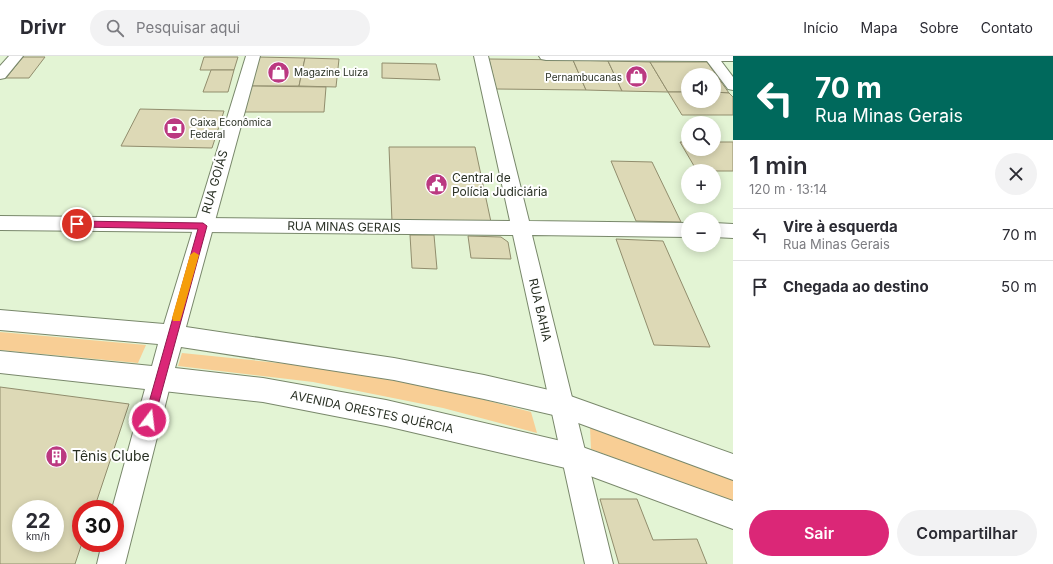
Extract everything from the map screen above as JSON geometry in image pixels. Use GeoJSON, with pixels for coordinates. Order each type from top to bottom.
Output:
{"type":"FeatureCollection","features":[{"type":"Feature","properties":{"kind":"main road","name":"RUA GOIÁS"},"geometry":{"type":"LineString","coordinates":[[160,378],[253,56]]}},
{"type":"Feature","properties":{"kind":"main road"},"geometry":{"type":"LineString","coordinates":[[0,320],[172,335],[394,369],[484,387],[562,405],[733,467]]}},
{"type":"Feature","properties":{"kind":"main road","name":"AVENIDA ORESTES QUÉRCIA"},"geometry":{"type":"LineString","coordinates":[[0,362],[263,390],[386,413],[574,457],[733,515]]}},
{"type":"Feature","properties":{"kind":"street"},"geometry":{"type":"LineString","coordinates":[[0,75],[16,56]]}},
{"type":"Feature","properties":{"kind":"street","name":"RUA BAHIA"},"geometry":{"type":"LineString","coordinates":[[481,56],[599,564]]}},
{"type":"Feature","properties":{"kind":"street"},"geometry":{"type":"LineString","coordinates":[[546,56],[733,57]]}},
{"type":"Feature","properties":{"kind":"street"},"geometry":{"type":"LineString","coordinates":[[711,57],[733,86]]}},
{"type":"Feature","properties":{"kind":"street","name":"RUA MINAS GERAIS"},"geometry":{"type":"LineString","coordinates":[[0,223],[681,230]]}},
{"type":"Feature","properties":{"kind":"street"},"geometry":{"type":"LineString","coordinates":[[721,230],[733,231]]}},
{"type":"Feature","properties":{"kind":"street","name":"RUA GOIÁS"},"geometry":{"type":"LineString","coordinates":[[111,564],[160,378]]}},
{"type":"Feature","properties":{"kind":"shaded area"},"geometry":{"type":"Polygon","coordinates":[[[0,332],[146,345],[138,363],[0,350],[0,332]]]}},
{"type":"Feature","properties":{"kind":"shaded area"},"geometry":{"type":"Polygon","coordinates":[[[182,353],[318,367],[446,390],[531,412],[537,433],[443,408],[313,382],[178,366],[182,353]]]}},
{"type":"Feature","properties":{"kind":"shaded area"},"geometry":{"type":"Polygon","coordinates":[[[590,427],[733,479],[733,503],[591,449],[590,427]]]}},
{"type":"Feature","properties":{"kind":"building"},"geometry":{"type":"Polygon","coordinates":[[[23,57],[45,57],[29,78],[6,78],[23,57]]]}},
{"type":"Feature","properties":{"kind":"building"},"geometry":{"type":"Polygon","coordinates":[[[204,57],[238,57],[234,70],[200,70],[204,57]]]}},
{"type":"Feature","properties":{"kind":"building","name":"Magazine Luiza"},"geometry":{"type":"Polygon","coordinates":[[[257,57],[305,58],[299,86],[251,86],[257,57]]]}},
{"type":"Feature","properties":{"kind":"building"},"geometry":{"type":"Polygon","coordinates":[[[305,58],[339,59],[336,87],[299,86],[305,58]]]}},
{"type":"Feature","properties":{"kind":"building"},"geometry":{"type":"Polygon","coordinates":[[[489,59],[573,60],[586,90],[496,89],[489,59]]]}},
{"type":"Feature","properties":{"kind":"building"},"geometry":{"type":"Polygon","coordinates":[[[573,60],[608,61],[622,91],[586,90],[573,60]]]}},
{"type":"Feature","properties":{"kind":"building","name":"Pernambucanas"},"geometry":{"type":"Polygon","coordinates":[[[608,61],[650,62],[668,92],[622,91],[608,61]]]}},
{"type":"Feature","properties":{"kind":"building"},"geometry":{"type":"Polygon","coordinates":[[[650,62],[707,62],[711,68],[681,68],[681,92],[668,92],[650,62]]]}},
{"type":"Feature","properties":{"kind":"building"},"geometry":{"type":"Polygon","coordinates":[[[382,63],[436,64],[440,80],[382,78],[382,63]]]}},
{"type":"Feature","properties":{"kind":"building"},"geometry":{"type":"Polygon","coordinates":[[[211,70],[234,70],[228,92],[203,92],[211,70]]]}},
{"type":"Feature","properties":{"kind":"building"},"geometry":{"type":"Polygon","coordinates":[[[721,82],[729,93],[721,92],[721,82]]]}},
{"type":"Feature","properties":{"kind":"building"},"geometry":{"type":"Polygon","coordinates":[[[251,86],[326,87],[324,112],[244,112],[251,86]]]}},
{"type":"Feature","properties":{"kind":"building"},"geometry":{"type":"Polygon","coordinates":[[[668,92],[681,92],[681,108],[721,108],[721,92],[729,93],[733,97],[733,115],[682,115],[668,92]]]}},
{"type":"Feature","properties":{"kind":"building","name":"Caixa Econômica Federal"},"geometry":{"type":"Polygon","coordinates":[[[140,109],[224,111],[212,148],[121,146],[140,109]]]}},
{"type":"Feature","properties":{"kind":"building"},"geometry":{"type":"Polygon","coordinates":[[[721,142],[733,142],[733,171],[721,171],[721,164],[693,164],[688,156],[721,156],[721,142]]]}},
{"type":"Feature","properties":{"kind":"building","name":"Central de Polícia Judiciária"},"geometry":{"type":"Polygon","coordinates":[[[389,147],[475,147],[491,222],[392,222],[389,147]]]}},
{"type":"Feature","properties":{"kind":"building"},"geometry":{"type":"Polygon","coordinates":[[[611,161],[652,162],[681,222],[636,221],[611,161]]]}},
{"type":"Feature","properties":{"kind":"building"},"geometry":{"type":"Polygon","coordinates":[[[410,235],[434,235],[437,269],[412,268],[410,235]]]}},
{"type":"Feature","properties":{"kind":"building"},"geometry":{"type":"Polygon","coordinates":[[[468,236],[501,237],[508,242],[511,259],[471,258],[468,236]]]}},
{"type":"Feature","properties":{"kind":"building"},"geometry":{"type":"Polygon","coordinates":[[[616,239],[663,241],[710,347],[654,345],[616,239]]]}},
{"type":"Feature","properties":{"kind":"building","name":"Tênis Clube"},"geometry":{"type":"Polygon","coordinates":[[[0,387],[129,404],[97,500],[72,500],[72,552],[79,552],[75,564],[0,564],[0,387]]]}},
{"type":"Feature","properties":{"kind":"building"},"geometry":{"type":"Polygon","coordinates":[[[600,499],[637,499],[653,540],[697,539],[707,564],[619,564],[600,499]]]}},
{"type":"Feature","properties":{"kind":"slow traffic"},"geometry":{"type":"LineString","coordinates":[[176,318],[194,255]]}},
{"type":"Feature","properties":{"kind":"place","name":"Magazine Luiza"},"geometry":{"type":"Point","coordinates":[278,72]}},
{"type":"Feature","properties":{"kind":"place","name":"Pernambucanas"},"geometry":{"type":"Point","coordinates":[637,77]}},
{"type":"Feature","properties":{"kind":"place","name":"Caixa Econômica Federal"},"geometry":{"type":"Point","coordinates":[174,128]}},
{"type":"Feature","properties":{"kind":"place","name":"Central de Polícia Judiciária"},"geometry":{"type":"Point","coordinates":[437,185]}},
{"type":"Feature","properties":{"kind":"place","name":"Tênis Clube"},"geometry":{"type":"Point","coordinates":[56,456]}},
{"type":"Feature","properties":{"kind":"route"},"geometry":{"type":"LineString","coordinates":[[77,224],[203,226],[149,420]]}}]}
